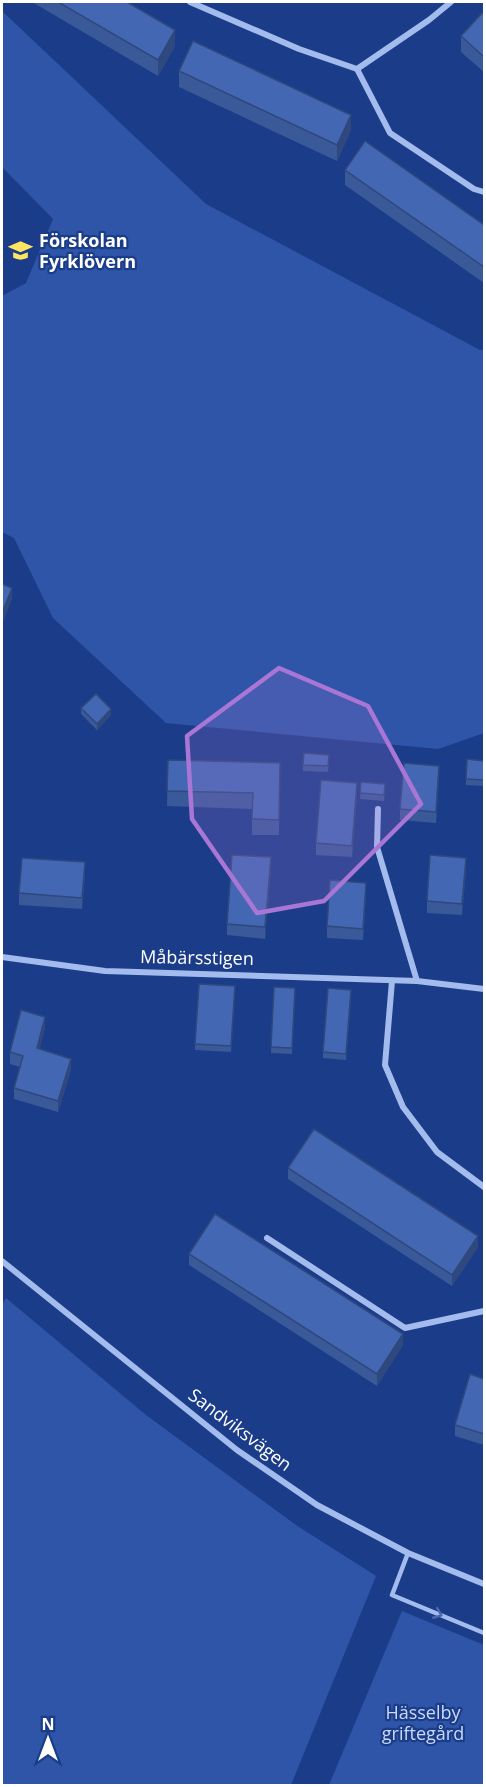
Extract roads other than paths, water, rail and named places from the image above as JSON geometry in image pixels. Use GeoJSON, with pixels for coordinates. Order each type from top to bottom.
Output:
{"type":"FeatureCollection","features":[{"type":"Feature","properties":{"kind":"street"},"geometry":{"type":"LineString","coordinates":[[190,2],[299,49],[357,69],[390,133],[474,189],[484,192]]}},
{"type":"Feature","properties":{"kind":"street"},"geometry":{"type":"LineString","coordinates":[[357,69],[429,20],[451,2]]}},
{"type":"Feature","properties":{"kind":"street"},"geometry":{"type":"LineString","coordinates":[[378,809],[377,847],[417,981]]}},
{"type":"Feature","properties":{"kind":"street","name":"Måbärsstigen"},"geometry":{"type":"LineString","coordinates":[[2,957],[105,971],[417,981],[484,989]]}},
{"type":"Feature","properties":{"kind":"street"},"geometry":{"type":"LineString","coordinates":[[392,981],[385,1065],[402,1107],[437,1152],[484,1187]]}},
{"type":"Feature","properties":{"kind":"street"},"geometry":{"type":"LineString","coordinates":[[267,1238],[405,1328],[484,1311]]}},
{"type":"Feature","properties":{"kind":"street","name":"Sandviksvägen"},"geometry":{"type":"LineString","coordinates":[[2,1261],[237,1450],[317,1505],[408,1553],[484,1584]]}},
{"type":"Feature","properties":{"kind":"lane"},"geometry":{"type":"LineString","coordinates":[[408,1553],[392,1595],[484,1632]]}},
{"type":"Feature","properties":{"kind":"place","name":"Förskolan Fyrklövern"},"geometry":{"type":"Point","coordinates":[21,251]}},
{"type":"Feature","properties":{"kind":"park label","name":"Hässelby griftegård"},"geometry":{"type":"Point","coordinates":[423,1723]}}]}
